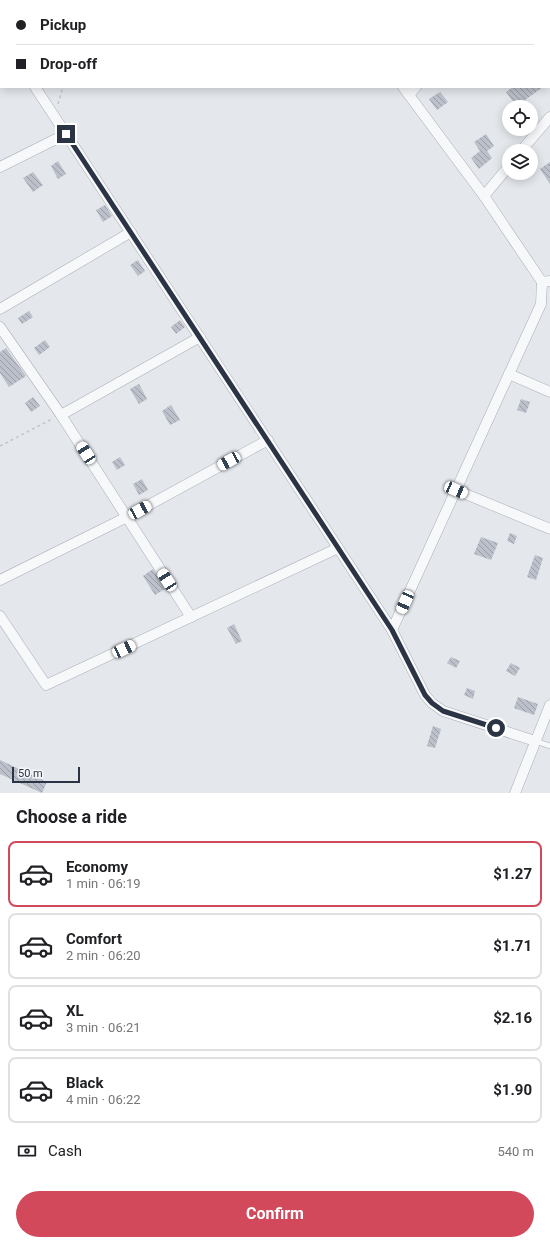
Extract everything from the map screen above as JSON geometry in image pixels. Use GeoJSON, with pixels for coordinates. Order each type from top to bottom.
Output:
{"type":"FeatureCollection","features":[{"type":"Feature","properties":{"kind":"street"},"geometry":{"type":"LineString","coordinates":[[37,88],[392,630],[425,695],[432,703],[443,711],[535,741]]}},
{"type":"Feature","properties":{"kind":"street"},"geometry":{"type":"LineString","coordinates":[[392,630],[541,304],[546,282],[406,91]]}},
{"type":"Feature","properties":{"kind":"street"},"geometry":{"type":"LineString","coordinates":[[527,144],[550,117]]}},
{"type":"Feature","properties":{"kind":"street"},"geometry":{"type":"LineString","coordinates":[[0,167],[66,134]]}},
{"type":"Feature","properties":{"kind":"street"},"geometry":{"type":"LineString","coordinates":[[484,196],[502,174]]}},
{"type":"Feature","properties":{"kind":"street"},"geometry":{"type":"LineString","coordinates":[[0,309],[131,232]]}},
{"type":"Feature","properties":{"kind":"street"},"geometry":{"type":"LineString","coordinates":[[0,327],[61,415],[191,617]]}},
{"type":"Feature","properties":{"kind":"street"},"geometry":{"type":"LineString","coordinates":[[61,415],[200,337]]}},
{"type":"Feature","properties":{"kind":"street"},"geometry":{"type":"LineString","coordinates":[[509,374],[550,392]]}},
{"type":"Feature","properties":{"kind":"street"},"geometry":{"type":"LineString","coordinates":[[0,580],[127,517],[268,440]]}},
{"type":"Feature","properties":{"kind":"street"},"geometry":{"type":"LineString","coordinates":[[456,490],[550,529]]}},
{"type":"Feature","properties":{"kind":"street"},"geometry":{"type":"LineString","coordinates":[[0,616],[46,685],[338,548]]}},
{"type":"Feature","properties":{"kind":"street"},"geometry":{"type":"LineString","coordinates":[[515,793],[550,705]]}},
{"type":"Feature","properties":{"kind":"lane"},"geometry":{"type":"LineString","coordinates":[[535,741],[550,746]]}},
{"type":"Feature","properties":{"kind":"path"},"geometry":{"type":"LineString","coordinates":[[56,118],[63,88]]}},
{"type":"Feature","properties":{"kind":"path"},"geometry":{"type":"LineString","coordinates":[[0,446],[61,415]]}},
{"type":"Feature","properties":{"kind":"building"},"geometry":{"type":"Polygon","coordinates":[[[512,88],[542,88],[525,100],[512,100],[506,92],[512,88]]]}},
{"type":"Feature","properties":{"kind":"building"},"geometry":{"type":"Polygon","coordinates":[[[440,92],[448,102],[437,110],[429,99],[440,92]]]}},
{"type":"Feature","properties":{"kind":"building"},"geometry":{"type":"Polygon","coordinates":[[[486,134],[494,146],[487,151],[492,158],[479,169],[471,158],[480,151],[474,142],[486,134]]]}},
{"type":"Feature","properties":{"kind":"building"},"geometry":{"type":"Polygon","coordinates":[[[58,161],[66,174],[58,179],[51,166],[58,161]]]}},
{"type":"Feature","properties":{"kind":"building"},"geometry":{"type":"Polygon","coordinates":[[[550,162],[550,184],[540,169],[550,162]]]}},
{"type":"Feature","properties":{"kind":"building"},"geometry":{"type":"Polygon","coordinates":[[[33,172],[43,185],[33,192],[23,178],[33,172]]]}},
{"type":"Feature","properties":{"kind":"building"},"geometry":{"type":"Polygon","coordinates":[[[105,205],[112,216],[103,222],[96,210],[105,205]]]}},
{"type":"Feature","properties":{"kind":"building"},"geometry":{"type":"Polygon","coordinates":[[[138,260],[145,271],[138,276],[130,265],[138,260]]]}},
{"type":"Feature","properties":{"kind":"building"},"geometry":{"type":"Polygon","coordinates":[[[29,311],[33,317],[22,324],[18,318],[29,311]]]}},
{"type":"Feature","properties":{"kind":"building"},"geometry":{"type":"Polygon","coordinates":[[[180,320],[185,327],[176,334],[171,327],[180,320]]]}},
{"type":"Feature","properties":{"kind":"building"},"geometry":{"type":"Polygon","coordinates":[[[45,340],[50,347],[39,355],[34,348],[45,340]]]}},
{"type":"Feature","properties":{"kind":"building"},"geometry":{"type":"Polygon","coordinates":[[[6,348],[26,376],[9,387],[0,373],[0,352],[6,348]]]}},
{"type":"Feature","properties":{"kind":"building"},"geometry":{"type":"Polygon","coordinates":[[[139,384],[147,399],[139,404],[130,389],[139,384]]]}},
{"type":"Feature","properties":{"kind":"building"},"geometry":{"type":"Polygon","coordinates":[[[33,397],[40,406],[31,412],[25,403],[33,397]]]}},
{"type":"Feature","properties":{"kind":"building"},"geometry":{"type":"Polygon","coordinates":[[[521,399],[530,402],[526,413],[517,410],[521,399]]]}},
{"type":"Feature","properties":{"kind":"building"},"geometry":{"type":"Polygon","coordinates":[[[171,405],[180,420],[170,425],[162,411],[171,405]]]}},
{"type":"Feature","properties":{"kind":"building"},"geometry":{"type":"Polygon","coordinates":[[[120,457],[125,465],[117,470],[112,462],[120,457]]]}},
{"type":"Feature","properties":{"kind":"building"},"geometry":{"type":"Polygon","coordinates":[[[142,479],[148,490],[139,495],[133,484],[142,479]]]}},
{"type":"Feature","properties":{"kind":"building"},"geometry":{"type":"Polygon","coordinates":[[[510,533],[517,536],[514,544],[507,541],[510,533]]]}},
{"type":"Feature","properties":{"kind":"building"},"geometry":{"type":"Polygon","coordinates":[[[481,537],[498,543],[491,560],[474,554],[481,537]]]}},
{"type":"Feature","properties":{"kind":"building"},"geometry":{"type":"Polygon","coordinates":[[[535,555],[543,558],[536,580],[527,577],[535,555]]]}},
{"type":"Feature","properties":{"kind":"building"},"geometry":{"type":"Polygon","coordinates":[[[153,569],[165,589],[155,595],[143,576],[153,569]]]}},
{"type":"Feature","properties":{"kind":"building"},"geometry":{"type":"Polygon","coordinates":[[[234,624],[242,641],[236,644],[227,628],[234,624]]]}},
{"type":"Feature","properties":{"kind":"building"},"geometry":{"type":"Polygon","coordinates":[[[451,657],[460,661],[456,668],[447,663],[451,657]]]}},
{"type":"Feature","properties":{"kind":"building"},"geometry":{"type":"Polygon","coordinates":[[[511,663],[520,668],[515,676],[506,671],[511,663]]]}},
{"type":"Feature","properties":{"kind":"building"},"geometry":{"type":"Polygon","coordinates":[[[467,688],[475,691],[473,699],[464,695],[467,688]]]}},
{"type":"Feature","properties":{"kind":"building"},"geometry":{"type":"Polygon","coordinates":[[[518,697],[538,704],[534,715],[514,708],[518,697]]]}},
{"type":"Feature","properties":{"kind":"building"},"geometry":{"type":"Polygon","coordinates":[[[433,726],[441,729],[435,748],[427,746],[433,726]]]}},
{"type":"Feature","properties":{"kind":"building"},"geometry":{"type":"Polygon","coordinates":[[[0,760],[47,782],[42,793],[0,774],[0,760]]]}},
{"type":"Feature","properties":{"kind":"route"},"geometry":{"type":"LineString","coordinates":[[66,134],[392,630],[409,660],[425,695],[432,703],[443,711],[496,728]]}}]}
